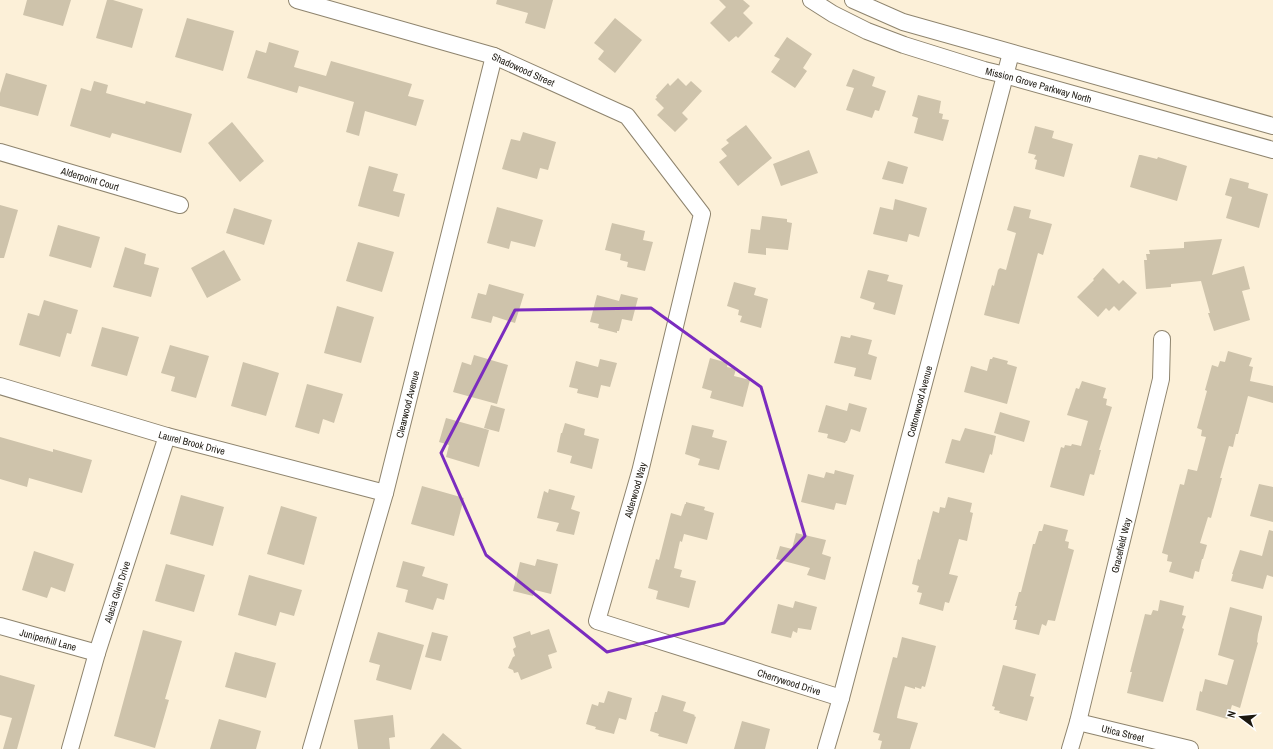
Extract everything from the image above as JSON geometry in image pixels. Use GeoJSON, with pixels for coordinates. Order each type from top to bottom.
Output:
{"type":"FeatureCollection","features":[{"type":"Feature","properties":{"kind":"street","name":"Shadowood Street"},"geometry":{"type":"LineString","coordinates":[[297,0],[494,56],[626,116],[702,214]]}},
{"type":"Feature","properties":{"kind":"street","name":"Mission Grove Parkway North"},"geometry":{"type":"LineString","coordinates":[[811,0],[833,14],[867,32],[904,46],[984,70],[1273,150]]}},
{"type":"Feature","properties":{"kind":"street"},"geometry":{"type":"LineString","coordinates":[[853,0],[903,22],[1273,126]]}},
{"type":"Feature","properties":{"kind":"street","name":"Cottonwood Avenue"},"geometry":{"type":"LineString","coordinates":[[826,749],[841,698],[1011,53]]}},
{"type":"Feature","properties":{"kind":"street","name":"Clearwood Avenue"},"geometry":{"type":"LineString","coordinates":[[311,749],[385,493],[494,56]]}},
{"type":"Feature","properties":{"kind":"street","name":"Alderpoint Court"},"geometry":{"type":"LineString","coordinates":[[0,152],[180,205]]}},
{"type":"Feature","properties":{"kind":"street","name":"Alderwood Way"},"geometry":{"type":"LineString","coordinates":[[702,214],[640,472],[597,621],[737,666]]}},
{"type":"Feature","properties":{"kind":"street","name":"Gracefield Way"},"geometry":{"type":"LineString","coordinates":[[1070,749],[1078,722],[1161,379],[1162,339]]}},
{"type":"Feature","properties":{"kind":"street","name":"Laurel Brook Drive"},"geometry":{"type":"LineString","coordinates":[[0,386],[167,436],[385,493]]}},
{"type":"Feature","properties":{"kind":"street","name":"Alacia Glen Drive"},"geometry":{"type":"LineString","coordinates":[[70,749],[97,653],[167,436]]}},
{"type":"Feature","properties":{"kind":"street","name":"Juniperhill Lane"},"geometry":{"type":"LineString","coordinates":[[0,626],[97,653]]}},
{"type":"Feature","properties":{"kind":"street","name":"Cherrywood Drive"},"geometry":{"type":"LineString","coordinates":[[737,666],[841,698]]}},
{"type":"Feature","properties":{"kind":"street","name":"Utica Street"},"geometry":{"type":"LineString","coordinates":[[1078,722],[1190,749]]}},
{"type":"Feature","properties":{"kind":"highlighted area"},"geometry":{"type":"Polygon","coordinates":[[[651,308],[761,387],[805,536],[724,623],[607,652],[486,555],[441,453],[515,310],[651,308]]]}},
{"type":"Feature","properties":{"kind":"building"},"geometry":{"type":"Polygon","coordinates":[[[27,0],[71,0],[63,26],[23,15],[27,0]]]}},
{"type":"Feature","properties":{"kind":"building"},"geometry":{"type":"Polygon","coordinates":[[[107,0],[113,0],[143,9],[132,48],[96,38],[107,0]]]}},
{"type":"Feature","properties":{"kind":"building"},"geometry":{"type":"Polygon","coordinates":[[[497,0],[553,0],[545,29],[525,23],[528,13],[496,4],[497,0]]]}},
{"type":"Feature","properties":{"kind":"building"},"geometry":{"type":"Polygon","coordinates":[[[719,0],[743,0],[750,6],[743,13],[753,23],[738,38],[736,36],[729,42],[710,23],[726,7],[719,0]]]}},
{"type":"Feature","properties":{"kind":"building"},"geometry":{"type":"Polygon","coordinates":[[[187,18],[234,31],[223,71],[175,57],[187,18]]]}},
{"type":"Feature","properties":{"kind":"building"},"geometry":{"type":"Polygon","coordinates":[[[615,18],[642,40],[615,73],[598,59],[604,51],[594,43],[615,18]]]}},
{"type":"Feature","properties":{"kind":"building"},"geometry":{"type":"Polygon","coordinates":[[[787,37],[812,54],[803,68],[807,71],[795,88],[771,72],[780,59],[774,56],[787,37]]]}},
{"type":"Feature","properties":{"kind":"building"},"geometry":{"type":"Polygon","coordinates":[[[269,42],[299,51],[294,67],[326,76],[331,61],[412,84],[408,96],[424,100],[416,126],[365,111],[359,136],[346,132],[354,102],[299,86],[297,93],[247,78],[256,50],[266,53],[269,42]]]}},
{"type":"Feature","properties":{"kind":"building"},"geometry":{"type":"Polygon","coordinates":[[[853,69],[875,77],[872,86],[886,91],[879,111],[875,110],[872,118],[846,110],[854,88],[846,86],[853,69]]]}},
{"type":"Feature","properties":{"kind":"building"},"geometry":{"type":"Polygon","coordinates":[[[6,73],[47,85],[38,116],[0,106],[0,93],[6,73]]]}},
{"type":"Feature","properties":{"kind":"building"},"geometry":{"type":"Polygon","coordinates":[[[678,78],[686,86],[691,81],[702,91],[682,113],[688,119],[675,132],[657,115],[664,108],[655,99],[668,83],[670,86],[678,78]]]}},
{"type":"Feature","properties":{"kind":"building"},"geometry":{"type":"Polygon","coordinates":[[[94,81],[108,85],[106,93],[145,104],[146,101],[192,114],[181,153],[112,133],[110,138],[70,126],[81,88],[91,91],[94,81]]]}},
{"type":"Feature","properties":{"kind":"building"},"geometry":{"type":"Polygon","coordinates":[[[918,95],[941,101],[939,113],[943,114],[942,119],[949,120],[943,141],[914,133],[918,118],[912,116],[918,95]]]}},
{"type":"Feature","properties":{"kind":"building"},"geometry":{"type":"Polygon","coordinates":[[[232,122],[264,161],[240,182],[208,143],[232,122]]]}},
{"type":"Feature","properties":{"kind":"building"},"geometry":{"type":"Polygon","coordinates":[[[746,125],[772,158],[738,186],[719,162],[727,156],[721,149],[729,143],[726,140],[746,125]]]}},
{"type":"Feature","properties":{"kind":"building"},"geometry":{"type":"Polygon","coordinates":[[[1035,126],[1054,131],[1052,138],[1073,144],[1064,177],[1035,169],[1037,160],[1034,159],[1036,155],[1028,153],[1035,126]]]}},
{"type":"Feature","properties":{"kind":"building"},"geometry":{"type":"Polygon","coordinates":[[[523,132],[556,142],[548,170],[540,168],[537,179],[502,169],[511,139],[520,141],[523,132]]]}},
{"type":"Feature","properties":{"kind":"building"},"geometry":{"type":"Polygon","coordinates":[[[809,150],[818,173],[781,186],[773,164],[809,150]]]}},
{"type":"Feature","properties":{"kind":"building"},"geometry":{"type":"Polygon","coordinates":[[[1139,155],[1157,159],[1158,157],[1187,166],[1177,201],[1130,187],[1139,155]]]}},
{"type":"Feature","properties":{"kind":"building"},"geometry":{"type":"Polygon","coordinates":[[[888,161],[908,167],[903,184],[882,179],[888,161]]]}},
{"type":"Feature","properties":{"kind":"building"},"geometry":{"type":"Polygon","coordinates":[[[369,166],[398,174],[393,191],[405,194],[399,217],[358,206],[369,166]]]}},
{"type":"Feature","properties":{"kind":"building"},"geometry":{"type":"Polygon","coordinates":[[[1230,178],[1249,183],[1248,188],[1268,194],[1259,228],[1226,218],[1232,197],[1225,195],[1230,178]]]}},
{"type":"Feature","properties":{"kind":"building"},"geometry":{"type":"Polygon","coordinates":[[[895,199],[927,208],[919,237],[909,234],[907,242],[873,234],[880,207],[893,210],[895,199]]]}},
{"type":"Feature","properties":{"kind":"building"},"geometry":{"type":"Polygon","coordinates":[[[0,205],[18,210],[4,258],[0,258],[0,205]]]}},
{"type":"Feature","properties":{"kind":"building"},"geometry":{"type":"Polygon","coordinates":[[[1014,206],[1031,210],[1029,218],[1052,224],[1043,255],[1038,253],[1019,324],[984,315],[992,285],[994,286],[998,270],[1000,268],[1006,270],[1016,233],[1007,230],[1014,206]]]}},
{"type":"Feature","properties":{"kind":"building"},"geometry":{"type":"Polygon","coordinates":[[[497,207],[543,220],[535,247],[511,241],[509,249],[487,243],[497,207]]]}},
{"type":"Feature","properties":{"kind":"building"},"geometry":{"type":"Polygon","coordinates":[[[234,208],[272,220],[264,245],[226,233],[234,208]]]}},
{"type":"Feature","properties":{"kind":"building"},"geometry":{"type":"Polygon","coordinates":[[[762,216],[787,219],[787,222],[792,223],[788,250],[766,248],[766,255],[748,253],[751,229],[760,230],[762,216]]]}},
{"type":"Feature","properties":{"kind":"building"},"geometry":{"type":"Polygon","coordinates":[[[612,223],[645,231],[643,240],[653,242],[645,271],[627,267],[628,262],[620,260],[621,254],[605,250],[612,223]]]}},
{"type":"Feature","properties":{"kind":"building"},"geometry":{"type":"Polygon","coordinates":[[[58,225],[100,237],[91,268],[49,256],[58,225]]]}},
{"type":"Feature","properties":{"kind":"building"},"geometry":{"type":"Polygon","coordinates":[[[1222,239],[1212,275],[1244,266],[1250,289],[1242,291],[1250,320],[1214,331],[1208,313],[1210,313],[1201,281],[1171,284],[1171,287],[1146,289],[1144,260],[1147,260],[1146,254],[1150,254],[1149,250],[1184,248],[1184,242],[1222,239]]]}},
{"type":"Feature","properties":{"kind":"building"},"geometry":{"type":"Polygon","coordinates":[[[358,242],[394,252],[382,292],[346,281],[358,242]]]}},
{"type":"Feature","properties":{"kind":"building"},"geometry":{"type":"Polygon","coordinates":[[[125,247],[146,254],[144,264],[159,268],[151,297],[113,287],[125,247]]]}},
{"type":"Feature","properties":{"kind":"building"},"geometry":{"type":"Polygon","coordinates":[[[224,250],[241,280],[207,298],[191,268],[224,250]]]}},
{"type":"Feature","properties":{"kind":"building"},"geometry":{"type":"Polygon","coordinates":[[[1103,268],[1119,284],[1123,280],[1137,293],[1119,311],[1114,306],[1109,311],[1106,308],[1098,317],[1077,297],[1094,280],[1093,279],[1103,268]]]}},
{"type":"Feature","properties":{"kind":"building"},"geometry":{"type":"Polygon","coordinates":[[[868,270],[889,275],[887,281],[903,285],[895,315],[873,309],[875,303],[860,298],[868,270]]]}},
{"type":"Feature","properties":{"kind":"building"},"geometry":{"type":"Polygon","coordinates":[[[734,282],[756,288],[754,295],[768,299],[761,328],[740,322],[742,316],[738,315],[739,310],[727,306],[734,282]]]}},
{"type":"Feature","properties":{"kind":"building"},"geometry":{"type":"Polygon","coordinates":[[[489,284],[524,294],[515,323],[493,316],[491,323],[471,318],[478,293],[486,295],[489,284]]]}},
{"type":"Feature","properties":{"kind":"building"},"geometry":{"type":"Polygon","coordinates":[[[621,294],[638,298],[632,321],[622,319],[619,331],[617,331],[617,333],[598,328],[599,324],[590,322],[597,295],[619,301],[621,294]]]}},
{"type":"Feature","properties":{"kind":"building"},"geometry":{"type":"Polygon","coordinates":[[[44,300],[78,310],[71,334],[67,333],[60,357],[19,345],[28,313],[39,316],[44,300]]]}},
{"type":"Feature","properties":{"kind":"building"},"geometry":{"type":"Polygon","coordinates":[[[337,306],[374,317],[361,363],[324,353],[337,306]]]}},
{"type":"Feature","properties":{"kind":"building"},"geometry":{"type":"Polygon","coordinates":[[[102,327],[139,337],[127,376],[91,366],[102,327]]]}},
{"type":"Feature","properties":{"kind":"building"},"geometry":{"type":"Polygon","coordinates":[[[851,335],[872,340],[868,354],[877,357],[871,380],[854,376],[856,368],[834,363],[841,336],[850,338],[851,335]]]}},
{"type":"Feature","properties":{"kind":"building"},"geometry":{"type":"Polygon","coordinates":[[[170,345],[209,356],[196,398],[171,391],[175,377],[161,373],[170,345]]]}},
{"type":"Feature","properties":{"kind":"building"},"geometry":{"type":"Polygon","coordinates":[[[1228,351],[1252,358],[1249,366],[1253,367],[1250,381],[1273,386],[1273,403],[1248,396],[1238,434],[1236,434],[1233,447],[1229,446],[1211,518],[1208,517],[1200,543],[1207,545],[1203,559],[1199,572],[1195,571],[1193,579],[1169,572],[1172,562],[1167,561],[1168,555],[1162,553],[1180,484],[1184,485],[1188,469],[1197,471],[1206,437],[1201,436],[1202,430],[1197,428],[1212,365],[1218,367],[1220,361],[1225,362],[1228,351]]]}},
{"type":"Feature","properties":{"kind":"building"},"geometry":{"type":"Polygon","coordinates":[[[474,355],[508,365],[497,404],[453,392],[462,362],[471,365],[474,355]]]}},
{"type":"Feature","properties":{"kind":"building"},"geometry":{"type":"Polygon","coordinates":[[[993,357],[1008,361],[1007,364],[1017,367],[1007,404],[964,392],[971,366],[987,371],[990,359],[993,357]]]}},
{"type":"Feature","properties":{"kind":"building"},"geometry":{"type":"Polygon","coordinates":[[[710,358],[728,363],[727,367],[736,369],[734,376],[750,380],[743,407],[710,398],[712,391],[702,388],[710,358]]]}},
{"type":"Feature","properties":{"kind":"building"},"geometry":{"type":"Polygon","coordinates":[[[600,359],[617,363],[610,387],[601,385],[598,398],[577,393],[578,389],[569,387],[576,361],[598,367],[600,359]]]}},
{"type":"Feature","properties":{"kind":"building"},"geometry":{"type":"Polygon","coordinates":[[[243,362],[279,373],[266,416],[231,406],[243,362]]]}},
{"type":"Feature","properties":{"kind":"building"},"geometry":{"type":"Polygon","coordinates":[[[1082,381],[1106,388],[1103,398],[1107,399],[1106,405],[1112,407],[1099,450],[1101,450],[1094,475],[1090,474],[1084,496],[1050,487],[1061,447],[1064,448],[1065,445],[1071,446],[1072,444],[1081,446],[1088,421],[1067,415],[1076,388],[1079,389],[1082,381]]]}},
{"type":"Feature","properties":{"kind":"building"},"geometry":{"type":"Polygon","coordinates":[[[307,384],[343,394],[334,423],[323,419],[319,434],[295,427],[307,384]]]}},
{"type":"Feature","properties":{"kind":"building"},"geometry":{"type":"Polygon","coordinates":[[[849,403],[867,408],[860,432],[851,429],[845,443],[827,438],[828,434],[818,432],[826,405],[847,411],[849,403]]]}},
{"type":"Feature","properties":{"kind":"building"},"geometry":{"type":"Polygon","coordinates":[[[491,405],[505,409],[499,432],[484,428],[491,405]]]}},
{"type":"Feature","properties":{"kind":"building"},"geometry":{"type":"Polygon","coordinates":[[[1000,412],[1030,421],[1024,442],[994,433],[1000,412]]]}},
{"type":"Feature","properties":{"kind":"building"},"geometry":{"type":"Polygon","coordinates":[[[446,418],[489,430],[479,467],[446,457],[449,445],[439,442],[446,418]]]}},
{"type":"Feature","properties":{"kind":"building"},"geometry":{"type":"Polygon","coordinates":[[[565,423],[585,429],[584,435],[599,439],[592,469],[570,463],[572,456],[557,452],[565,423]]]}},
{"type":"Feature","properties":{"kind":"building"},"geometry":{"type":"Polygon","coordinates":[[[692,425],[714,430],[712,437],[727,441],[719,470],[698,465],[700,459],[685,454],[692,425]]]}},
{"type":"Feature","properties":{"kind":"building"},"geometry":{"type":"Polygon","coordinates":[[[965,428],[996,436],[992,455],[990,454],[984,473],[945,463],[952,439],[960,441],[965,428]]]}},
{"type":"Feature","properties":{"kind":"building"},"geometry":{"type":"Polygon","coordinates":[[[0,437],[53,452],[53,449],[92,460],[82,493],[29,478],[27,487],[0,479],[0,437]]]}},
{"type":"Feature","properties":{"kind":"building"},"geometry":{"type":"Polygon","coordinates":[[[835,470],[854,475],[846,505],[836,503],[834,510],[801,502],[808,474],[824,478],[826,472],[834,474],[835,470]]]}},
{"type":"Feature","properties":{"kind":"building"},"geometry":{"type":"Polygon","coordinates":[[[1259,484],[1273,487],[1273,522],[1250,516],[1259,484]]]}},
{"type":"Feature","properties":{"kind":"building"},"geometry":{"type":"Polygon","coordinates":[[[422,486],[464,498],[454,536],[411,524],[422,486]]]}},
{"type":"Feature","properties":{"kind":"building"},"geometry":{"type":"Polygon","coordinates":[[[549,489],[575,496],[571,509],[580,512],[574,535],[556,531],[559,523],[537,518],[544,491],[548,493],[549,489]]]}},
{"type":"Feature","properties":{"kind":"building"},"geometry":{"type":"Polygon","coordinates":[[[181,495],[224,507],[213,546],[170,534],[181,495]]]}},
{"type":"Feature","properties":{"kind":"building"},"geometry":{"type":"Polygon","coordinates":[[[948,497],[972,503],[970,512],[973,513],[967,541],[959,539],[949,574],[958,576],[949,603],[945,602],[943,611],[919,604],[922,593],[917,592],[919,586],[912,584],[933,511],[939,513],[940,507],[945,508],[948,497]]]}},
{"type":"Feature","properties":{"kind":"building"},"geometry":{"type":"Polygon","coordinates":[[[686,502],[705,507],[704,510],[714,513],[707,540],[684,534],[682,542],[680,541],[674,568],[682,570],[680,577],[696,581],[689,608],[656,599],[658,591],[648,588],[656,559],[659,560],[671,513],[681,516],[686,502]]]}},
{"type":"Feature","properties":{"kind":"building"},"geometry":{"type":"Polygon","coordinates":[[[281,506],[317,517],[304,565],[267,554],[281,506]]]}},
{"type":"Feature","properties":{"kind":"building"},"geometry":{"type":"Polygon","coordinates":[[[1044,524],[1068,530],[1065,541],[1069,542],[1068,548],[1074,550],[1055,621],[1048,620],[1046,626],[1042,624],[1039,635],[1015,629],[1017,620],[1013,620],[1017,606],[1015,606],[1019,592],[1021,592],[1033,544],[1035,544],[1039,531],[1042,531],[1044,524]]]}},
{"type":"Feature","properties":{"kind":"building"},"geometry":{"type":"Polygon","coordinates":[[[1269,530],[1273,531],[1273,577],[1267,575],[1263,589],[1231,581],[1240,550],[1262,556],[1269,530]]]}},
{"type":"Feature","properties":{"kind":"building"},"geometry":{"type":"Polygon","coordinates":[[[796,533],[826,540],[822,554],[831,557],[825,580],[807,575],[810,568],[776,559],[780,546],[792,549],[796,533]]]}},
{"type":"Feature","properties":{"kind":"building"},"geometry":{"type":"Polygon","coordinates":[[[34,551],[74,564],[65,592],[51,587],[47,598],[22,590],[34,551]]]}},
{"type":"Feature","properties":{"kind":"building"},"geometry":{"type":"Polygon","coordinates":[[[537,559],[558,564],[551,594],[535,590],[533,596],[513,591],[520,562],[535,566],[537,559]]]}},
{"type":"Feature","properties":{"kind":"building"},"geometry":{"type":"Polygon","coordinates":[[[403,561],[425,567],[422,576],[448,584],[444,600],[437,598],[433,610],[405,602],[408,590],[396,587],[403,561]]]}},
{"type":"Feature","properties":{"kind":"building"},"geometry":{"type":"Polygon","coordinates":[[[166,564],[205,575],[194,612],[155,601],[166,564]]]}},
{"type":"Feature","properties":{"kind":"building"},"geometry":{"type":"Polygon","coordinates":[[[249,575],[302,590],[294,616],[280,612],[276,626],[238,615],[249,575]]]}},
{"type":"Feature","properties":{"kind":"building"},"geometry":{"type":"Polygon","coordinates":[[[1160,600],[1184,606],[1182,615],[1186,616],[1182,628],[1184,629],[1163,702],[1127,693],[1132,672],[1130,672],[1145,614],[1151,615],[1153,610],[1158,611],[1160,600]]]}},
{"type":"Feature","properties":{"kind":"building"},"geometry":{"type":"Polygon","coordinates":[[[795,601],[817,607],[811,630],[798,628],[797,633],[793,631],[791,638],[771,633],[778,604],[793,608],[795,601]]]}},
{"type":"Feature","properties":{"kind":"building"},"geometry":{"type":"Polygon","coordinates":[[[1230,607],[1262,616],[1262,619],[1258,634],[1258,643],[1240,708],[1232,705],[1227,719],[1196,710],[1200,691],[1202,692],[1205,679],[1227,685],[1234,660],[1218,655],[1230,607]]]}},
{"type":"Feature","properties":{"kind":"building"},"geometry":{"type":"Polygon","coordinates":[[[549,629],[557,652],[548,655],[552,668],[521,680],[518,672],[514,673],[513,670],[508,668],[513,657],[515,656],[513,649],[516,647],[513,637],[530,631],[531,635],[549,629]]]}},
{"type":"Feature","properties":{"kind":"building"},"geometry":{"type":"Polygon","coordinates":[[[143,630],[182,641],[165,699],[169,700],[155,748],[114,736],[143,630]]]}},
{"type":"Feature","properties":{"kind":"building"},"geometry":{"type":"Polygon","coordinates":[[[378,632],[424,645],[411,690],[376,680],[380,665],[369,662],[378,632]]]}},
{"type":"Feature","properties":{"kind":"building"},"geometry":{"type":"Polygon","coordinates":[[[432,632],[448,636],[441,661],[425,657],[432,632]]]}},
{"type":"Feature","properties":{"kind":"building"},"geometry":{"type":"Polygon","coordinates":[[[902,637],[936,646],[925,687],[922,686],[921,689],[915,687],[915,689],[905,686],[898,712],[897,718],[918,723],[910,749],[880,749],[882,741],[878,740],[880,734],[873,732],[893,657],[897,658],[902,637]]]}},
{"type":"Feature","properties":{"kind":"building"},"geometry":{"type":"Polygon","coordinates":[[[235,652],[276,663],[266,698],[225,687],[235,652]]]}},
{"type":"Feature","properties":{"kind":"building"},"geometry":{"type":"Polygon","coordinates":[[[1003,665],[1036,674],[1030,696],[1034,697],[1027,721],[999,713],[1000,711],[994,710],[995,707],[992,706],[1003,665]]]}},
{"type":"Feature","properties":{"kind":"building"},"geometry":{"type":"Polygon","coordinates":[[[0,675],[35,685],[17,749],[3,749],[12,718],[0,715],[0,675]]]}},
{"type":"Feature","properties":{"kind":"building"},"geometry":{"type":"Polygon","coordinates":[[[608,691],[632,698],[626,720],[619,718],[614,734],[595,729],[596,727],[586,724],[592,704],[598,706],[599,702],[604,703],[608,691]]]}},
{"type":"Feature","properties":{"kind":"building"},"geometry":{"type":"Polygon","coordinates":[[[662,695],[686,702],[683,711],[695,715],[694,716],[696,717],[687,744],[658,736],[659,734],[650,731],[655,712],[657,712],[662,695]]]}},
{"type":"Feature","properties":{"kind":"building"},"geometry":{"type":"Polygon","coordinates":[[[393,715],[395,737],[389,738],[390,749],[358,749],[354,720],[393,715]]]}},
{"type":"Feature","properties":{"kind":"building"},"geometry":{"type":"Polygon","coordinates":[[[219,719],[261,731],[256,749],[210,749],[219,719]]]}},
{"type":"Feature","properties":{"kind":"building"},"geometry":{"type":"Polygon","coordinates":[[[742,721],[770,729],[765,749],[734,749],[742,721]]]}},
{"type":"Feature","properties":{"kind":"building"},"geometry":{"type":"Polygon","coordinates":[[[443,733],[462,749],[430,749],[443,733]]]}}]}
